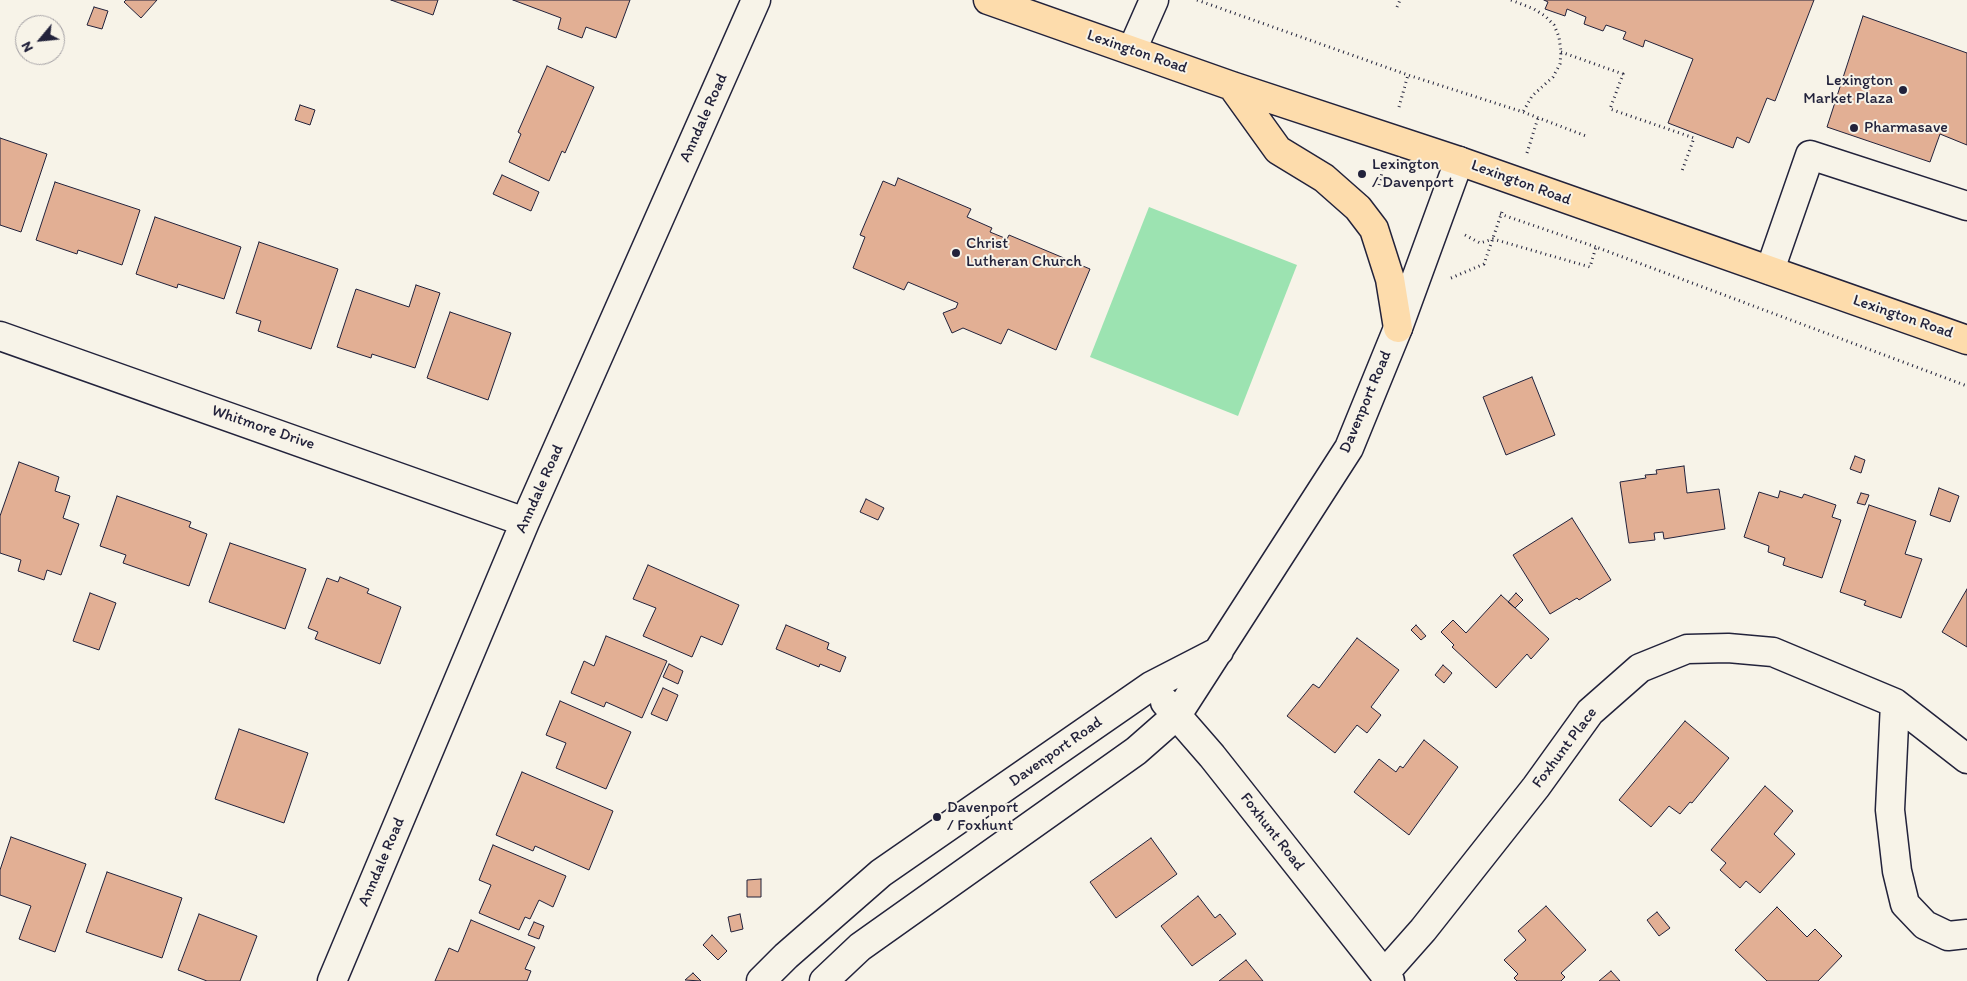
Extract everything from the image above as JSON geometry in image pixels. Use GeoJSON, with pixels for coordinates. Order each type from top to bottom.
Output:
{"type":"FeatureCollection","features":[{"type":"Feature","properties":{"kind":"main road","name":"Lexington Road"},"geometry":{"type":"LineString","coordinates":[[988,0],[1040,8],[1132,50],[1232,86],[1459,161],[1967,340]]}},
{"type":"Feature","properties":{"kind":"main road"},"geometry":{"type":"LineString","coordinates":[[1232,86],[1278,150],[1324,178],[1358,208],[1374,229],[1390,279],[1398,328]]}},
{"type":"Feature","properties":{"kind":"street","name":"Anndale Road"},"geometry":{"type":"LineString","coordinates":[[332,981],[525,522],[756,0]]}},
{"type":"Feature","properties":{"kind":"street"},"geometry":{"type":"LineString","coordinates":[[1132,50],[1154,0]]}},
{"type":"Feature","properties":{"kind":"street"},"geometry":{"type":"LineString","coordinates":[[1770,270],[1810,155],[1967,206]]}},
{"type":"Feature","properties":{"kind":"street","name":"Davenport Road"},"geometry":{"type":"LineString","coordinates":[[824,981],[860,947],[1136,751],[1177,715],[1349,448],[1398,328],[1459,161]]}},
{"type":"Feature","properties":{"kind":"street","name":"Whitmore Drive"},"geometry":{"type":"LineString","coordinates":[[0,336],[525,522]]}},
{"type":"Feature","properties":{"kind":"street","name":"Foxhunt Place"},"geometry":{"type":"LineString","coordinates":[[1387,977],[1524,802],[1590,712],[1640,668],[1687,649],[1728,648],[1773,652],[1895,703],[1967,759]]}},
{"type":"Feature","properties":{"kind":"street","name":"Davenport Road"},"geometry":{"type":"LineString","coordinates":[[761,981],[786,956],[881,873],[1151,686],[1220,651]]}},
{"type":"Feature","properties":{"kind":"street","name":"Foxhunt Road"},"geometry":{"type":"LineString","coordinates":[[1151,686],[1212,756],[1387,977]]}},
{"type":"Feature","properties":{"kind":"street"},"geometry":{"type":"LineString","coordinates":[[1895,703],[1890,810],[1896,871],[1905,904],[1925,925],[1948,936],[1967,934]]}},
{"type":"Feature","properties":{"kind":"path"},"geometry":{"type":"LineString","coordinates":[[1197,0],[1408,75],[1523,112],[1586,136]]}},
{"type":"Feature","properties":{"kind":"path"},"geometry":{"type":"LineString","coordinates":[[1397,7],[1400,0]]}},
{"type":"Feature","properties":{"kind":"path"},"geometry":{"type":"LineString","coordinates":[[1511,0],[1534,9],[1545,16],[1554,26],[1559,37],[1561,52],[1560,64],[1553,77],[1532,96],[1523,112]]}},
{"type":"Feature","properties":{"kind":"path"},"geometry":{"type":"LineString","coordinates":[[1561,52],[1623,74],[1610,109],[1694,138],[1682,171]]}},
{"type":"Feature","properties":{"kind":"path"},"geometry":{"type":"LineString","coordinates":[[1400,103],[1408,75]]}},
{"type":"Feature","properties":{"kind":"path"},"geometry":{"type":"LineString","coordinates":[[1529,149],[1538,118]]}},
{"type":"Feature","properties":{"kind":"path"},"geometry":{"type":"LineString","coordinates":[[1484,264],[1501,215]]}},
{"type":"Feature","properties":{"kind":"path"},"geometry":{"type":"LineString","coordinates":[[1480,243],[1493,239],[1590,267],[1596,247],[1967,386]]}},
{"type":"Feature","properties":{"kind":"green space"},"geometry":{"type":"Polygon","coordinates":[[[1149,207],[1297,265],[1238,416],[1090,357],[1149,207]]]}},
{"type":"Feature","properties":{"kind":"building"},"geometry":{"type":"Polygon","coordinates":[[[126,0],[157,0],[141,18],[124,2],[126,0]]]}},
{"type":"Feature","properties":{"kind":"building"},"geometry":{"type":"Polygon","coordinates":[[[391,0],[438,0],[433,15],[391,0]]]}},
{"type":"Feature","properties":{"kind":"building"},"geometry":{"type":"Polygon","coordinates":[[[513,0],[630,0],[616,38],[586,27],[582,38],[558,29],[561,18],[513,0]]]}},
{"type":"Feature","properties":{"kind":"building"},"geometry":{"type":"Polygon","coordinates":[[[1544,0],[1814,0],[1775,101],[1767,98],[1749,143],[1737,137],[1733,148],[1668,123],[1693,59],[1645,40],[1643,47],[1623,39],[1626,32],[1606,25],[1603,31],[1584,24],[1586,17],[1567,9],[1565,16],[1545,9],[1548,2],[1544,0]]]}},
{"type":"Feature","properties":{"kind":"building"},"geometry":{"type":"Polygon","coordinates":[[[94,7],[108,11],[102,29],[87,25],[94,7]]]}},
{"type":"Feature","properties":{"kind":"building","name":"Lexington Market Plaza"},"geometry":{"type":"Polygon","coordinates":[[[1863,16],[1967,53],[1967,145],[1940,134],[1930,162],[1827,127],[1863,16]]]}},
{"type":"Feature","properties":{"kind":"building"},"geometry":{"type":"Polygon","coordinates":[[[547,66],[594,87],[565,153],[562,151],[549,181],[509,162],[521,134],[518,132],[547,66]]]}},
{"type":"Feature","properties":{"kind":"building"},"geometry":{"type":"Polygon","coordinates":[[[300,105],[315,110],[310,125],[295,120],[300,105]]]}},
{"type":"Feature","properties":{"kind":"building"},"geometry":{"type":"Polygon","coordinates":[[[0,138],[47,154],[21,232],[0,225],[0,138]]]}},
{"type":"Feature","properties":{"kind":"building"},"geometry":{"type":"Polygon","coordinates":[[[502,175],[539,192],[531,211],[493,194],[502,175]]]}},
{"type":"Feature","properties":{"kind":"building","name":"Christ Lutheran Church"},"geometry":{"type":"Polygon","coordinates":[[[898,178],[971,209],[967,217],[992,228],[990,232],[1007,239],[1009,235],[1090,269],[1056,350],[1008,329],[1001,344],[963,328],[952,333],[943,313],[956,308],[958,303],[908,282],[904,290],[853,268],[865,237],[860,235],[883,181],[895,186],[898,178]]]}},
{"type":"Feature","properties":{"kind":"building"},"geometry":{"type":"Polygon","coordinates":[[[55,182],[140,210],[122,265],[78,250],[77,254],[36,240],[55,182]]]}},
{"type":"Feature","properties":{"kind":"building"},"geometry":{"type":"Polygon","coordinates":[[[155,217],[241,247],[224,299],[178,284],[177,288],[136,274],[155,217]]]}},
{"type":"Feature","properties":{"kind":"building"},"geometry":{"type":"Polygon","coordinates":[[[259,242],[338,269],[311,349],[258,331],[261,321],[236,313],[259,242]]]}},
{"type":"Feature","properties":{"kind":"building"},"geometry":{"type":"Polygon","coordinates":[[[416,285],[440,293],[415,368],[372,354],[371,358],[337,347],[356,289],[409,307],[416,285]]]}},
{"type":"Feature","properties":{"kind":"building"},"geometry":{"type":"Polygon","coordinates":[[[450,312],[511,333],[488,400],[427,378],[450,312]]]}},
{"type":"Feature","properties":{"kind":"building"},"geometry":{"type":"Polygon","coordinates":[[[1532,377],[1555,435],[1506,455],[1483,397],[1532,377]]]}},
{"type":"Feature","properties":{"kind":"building"},"geometry":{"type":"Polygon","coordinates":[[[1855,456],[1865,460],[1861,473],[1850,469],[1855,456]]]}},
{"type":"Feature","properties":{"kind":"building"},"geometry":{"type":"Polygon","coordinates":[[[19,462],[59,477],[55,491],[70,496],[63,518],[79,524],[61,575],[47,570],[44,580],[18,571],[21,560],[0,553],[0,516],[19,462]]]}},
{"type":"Feature","properties":{"kind":"building"},"geometry":{"type":"Polygon","coordinates":[[[1684,466],[1687,493],[1719,489],[1725,529],[1664,539],[1663,532],[1654,533],[1655,540],[1629,543],[1620,482],[1646,478],[1645,475],[1657,474],[1656,470],[1684,466]]]}},
{"type":"Feature","properties":{"kind":"building"},"geometry":{"type":"Polygon","coordinates":[[[1939,488],[1959,496],[1950,522],[1930,515],[1939,488]]]}},
{"type":"Feature","properties":{"kind":"building"},"geometry":{"type":"Polygon","coordinates":[[[1780,491],[1802,498],[1804,494],[1836,505],[1832,517],[1841,520],[1822,578],[1783,565],[1785,558],[1768,552],[1769,546],[1744,537],[1759,492],[1778,498],[1780,491]]]}},
{"type":"Feature","properties":{"kind":"building"},"geometry":{"type":"Polygon","coordinates":[[[1861,493],[1869,495],[1865,505],[1857,503],[1861,493]]]}},
{"type":"Feature","properties":{"kind":"building"},"geometry":{"type":"Polygon","coordinates":[[[117,496],[191,522],[189,527],[207,534],[189,586],[123,563],[126,555],[100,546],[117,496]]]}},
{"type":"Feature","properties":{"kind":"building"},"geometry":{"type":"Polygon","coordinates":[[[866,499],[884,508],[878,520],[860,512],[866,499]]]}},
{"type":"Feature","properties":{"kind":"building"},"geometry":{"type":"Polygon","coordinates":[[[1869,505],[1916,521],[1905,554],[1922,559],[1901,618],[1864,605],[1866,601],[1840,592],[1869,505]]]}},
{"type":"Feature","properties":{"kind":"building"},"geometry":{"type":"Polygon","coordinates":[[[1572,518],[1611,580],[1579,600],[1577,598],[1550,614],[1513,555],[1572,518]]]}},
{"type":"Feature","properties":{"kind":"building"},"geometry":{"type":"Polygon","coordinates":[[[230,543],[306,569],[285,629],[209,602],[230,543]]]}},
{"type":"Feature","properties":{"kind":"building"},"geometry":{"type":"Polygon","coordinates":[[[648,565],[739,605],[722,645],[701,636],[692,657],[643,636],[656,608],[633,599],[648,565]]]}},
{"type":"Feature","properties":{"kind":"building"},"geometry":{"type":"Polygon","coordinates":[[[340,577],[369,589],[367,593],[401,607],[380,664],[315,639],[318,632],[308,628],[327,578],[338,582],[340,577]]]}},
{"type":"Feature","properties":{"kind":"building"},"geometry":{"type":"Polygon","coordinates":[[[1967,589],[1967,647],[1942,632],[1967,589]]]}},
{"type":"Feature","properties":{"kind":"building"},"geometry":{"type":"Polygon","coordinates":[[[90,593],[116,603],[99,650],[73,641],[90,593]]]}},
{"type":"Feature","properties":{"kind":"building"},"geometry":{"type":"Polygon","coordinates":[[[1516,593],[1523,600],[1515,608],[1508,602],[1516,593]]]}},
{"type":"Feature","properties":{"kind":"building"},"geometry":{"type":"Polygon","coordinates":[[[1501,595],[1549,639],[1531,659],[1527,654],[1496,688],[1452,647],[1454,645],[1441,632],[1453,620],[1466,633],[1501,595]]]}},
{"type":"Feature","properties":{"kind":"building"},"geometry":{"type":"Polygon","coordinates":[[[786,625],[829,643],[827,649],[846,657],[840,672],[820,664],[819,667],[776,649],[786,625]]]}},
{"type":"Feature","properties":{"kind":"building"},"geometry":{"type":"Polygon","coordinates":[[[1416,625],[1426,636],[1421,640],[1411,630],[1416,625]]]}},
{"type":"Feature","properties":{"kind":"building"},"geometry":{"type":"Polygon","coordinates":[[[606,636],[667,661],[642,718],[606,702],[604,707],[571,693],[584,661],[594,666],[606,636]]]}},
{"type":"Feature","properties":{"kind":"building"},"geometry":{"type":"Polygon","coordinates":[[[1357,638],[1399,670],[1371,707],[1381,715],[1367,733],[1357,725],[1335,753],[1287,716],[1313,684],[1319,688],[1357,638]]]}},
{"type":"Feature","properties":{"kind":"building"},"geometry":{"type":"Polygon","coordinates":[[[669,664],[683,671],[678,684],[663,677],[669,664]]]}},
{"type":"Feature","properties":{"kind":"building"},"geometry":{"type":"Polygon","coordinates":[[[1443,665],[1452,673],[1444,683],[1435,675],[1443,665]]]}},
{"type":"Feature","properties":{"kind":"building"},"geometry":{"type":"Polygon","coordinates":[[[663,688],[678,695],[667,721],[651,714],[663,688]]]}},
{"type":"Feature","properties":{"kind":"building"},"geometry":{"type":"Polygon","coordinates":[[[560,701],[631,732],[606,789],[556,768],[566,743],[546,735],[560,701]]]}},
{"type":"Feature","properties":{"kind":"building"},"geometry":{"type":"Polygon","coordinates":[[[1685,721],[1729,758],[1692,803],[1690,802],[1680,814],[1669,806],[1651,827],[1619,800],[1685,721]]]}},
{"type":"Feature","properties":{"kind":"building"},"geometry":{"type":"Polygon","coordinates":[[[239,729],[308,753],[284,823],[215,799],[239,729]]]}},
{"type":"Feature","properties":{"kind":"building"},"geometry":{"type":"Polygon","coordinates":[[[1424,740],[1458,767],[1409,835],[1354,792],[1379,759],[1396,772],[1400,766],[1403,768],[1424,740]]]}},
{"type":"Feature","properties":{"kind":"building"},"geometry":{"type":"Polygon","coordinates":[[[522,772],[613,811],[589,870],[535,846],[533,851],[496,835],[522,772]]]}},
{"type":"Feature","properties":{"kind":"building"},"geometry":{"type":"Polygon","coordinates":[[[1765,786],[1793,811],[1774,834],[1795,854],[1760,893],[1746,881],[1740,888],[1720,870],[1726,863],[1711,850],[1765,786]]]}},
{"type":"Feature","properties":{"kind":"building"},"geometry":{"type":"Polygon","coordinates":[[[11,837],[86,864],[55,952],[19,939],[31,906],[0,895],[0,870],[11,837]]]}},
{"type":"Feature","properties":{"kind":"building"},"geometry":{"type":"Polygon","coordinates":[[[1151,838],[1177,874],[1116,918],[1090,882],[1151,838]]]}},
{"type":"Feature","properties":{"kind":"building"},"geometry":{"type":"Polygon","coordinates":[[[493,845],[566,876],[553,907],[539,900],[530,919],[525,917],[519,930],[479,913],[491,885],[479,880],[493,845]]]}},
{"type":"Feature","properties":{"kind":"building"},"geometry":{"type":"Polygon","coordinates":[[[107,872],[182,898],[162,958],[86,932],[107,872]]]}},
{"type":"Feature","properties":{"kind":"building"},"geometry":{"type":"Polygon","coordinates":[[[761,879],[761,897],[747,897],[747,880],[761,879]]]}},
{"type":"Feature","properties":{"kind":"building"},"geometry":{"type":"Polygon","coordinates":[[[1198,896],[1215,918],[1220,914],[1236,934],[1192,966],[1161,926],[1198,896]]]}},
{"type":"Feature","properties":{"kind":"building"},"geometry":{"type":"Polygon","coordinates":[[[1546,906],[1586,950],[1561,973],[1565,977],[1561,981],[1517,981],[1514,978],[1518,974],[1504,960],[1526,940],[1518,931],[1546,906]]]}},
{"type":"Feature","properties":{"kind":"building"},"geometry":{"type":"Polygon","coordinates":[[[1777,907],[1807,937],[1815,929],[1842,956],[1818,981],[1767,981],[1735,950],[1777,907]]]}},
{"type":"Feature","properties":{"kind":"building"},"geometry":{"type":"Polygon","coordinates":[[[1657,912],[1670,928],[1659,936],[1647,920],[1657,912]]]}},
{"type":"Feature","properties":{"kind":"building"},"geometry":{"type":"Polygon","coordinates":[[[199,914],[257,936],[240,981],[207,981],[178,970],[199,914]]]}},
{"type":"Feature","properties":{"kind":"building"},"geometry":{"type":"Polygon","coordinates":[[[740,914],[743,929],[731,932],[728,917],[740,914]]]}},
{"type":"Feature","properties":{"kind":"building"},"geometry":{"type":"Polygon","coordinates":[[[471,920],[535,947],[525,969],[531,971],[527,981],[435,981],[449,948],[458,952],[471,920]]]}},
{"type":"Feature","properties":{"kind":"building"},"geometry":{"type":"Polygon","coordinates":[[[534,922],[544,926],[539,939],[528,935],[534,922]]]}},
{"type":"Feature","properties":{"kind":"building"},"geometry":{"type":"Polygon","coordinates":[[[712,935],[727,951],[718,960],[703,945],[712,935]]]}},
{"type":"Feature","properties":{"kind":"building"},"geometry":{"type":"Polygon","coordinates":[[[1246,960],[1263,981],[1219,981],[1246,960]]]}},
{"type":"Feature","properties":{"kind":"building"},"geometry":{"type":"Polygon","coordinates":[[[1611,971],[1620,981],[1599,981],[1611,971]]]}},
{"type":"Feature","properties":{"kind":"building"},"geometry":{"type":"Polygon","coordinates":[[[693,973],[701,981],[685,980],[693,973]]]}},
{"type":"Feature","properties":{"kind":"place","name":"Lexington Market Plaza"},"geometry":{"type":"Point","coordinates":[1903,90]}},
{"type":"Feature","properties":{"kind":"place","name":"Pharmasave"},"geometry":{"type":"Point","coordinates":[1854,128]}},
{"type":"Feature","properties":{"kind":"place","name":"Lexington / Davenport"},"geometry":{"type":"Point","coordinates":[1362,174]}},
{"type":"Feature","properties":{"kind":"place","name":"Christ Lutheran Church"},"geometry":{"type":"Point","coordinates":[956,253]}},
{"type":"Feature","properties":{"kind":"place","name":"Davenport / Foxhunt"},"geometry":{"type":"Point","coordinates":[937,817]}}]}
